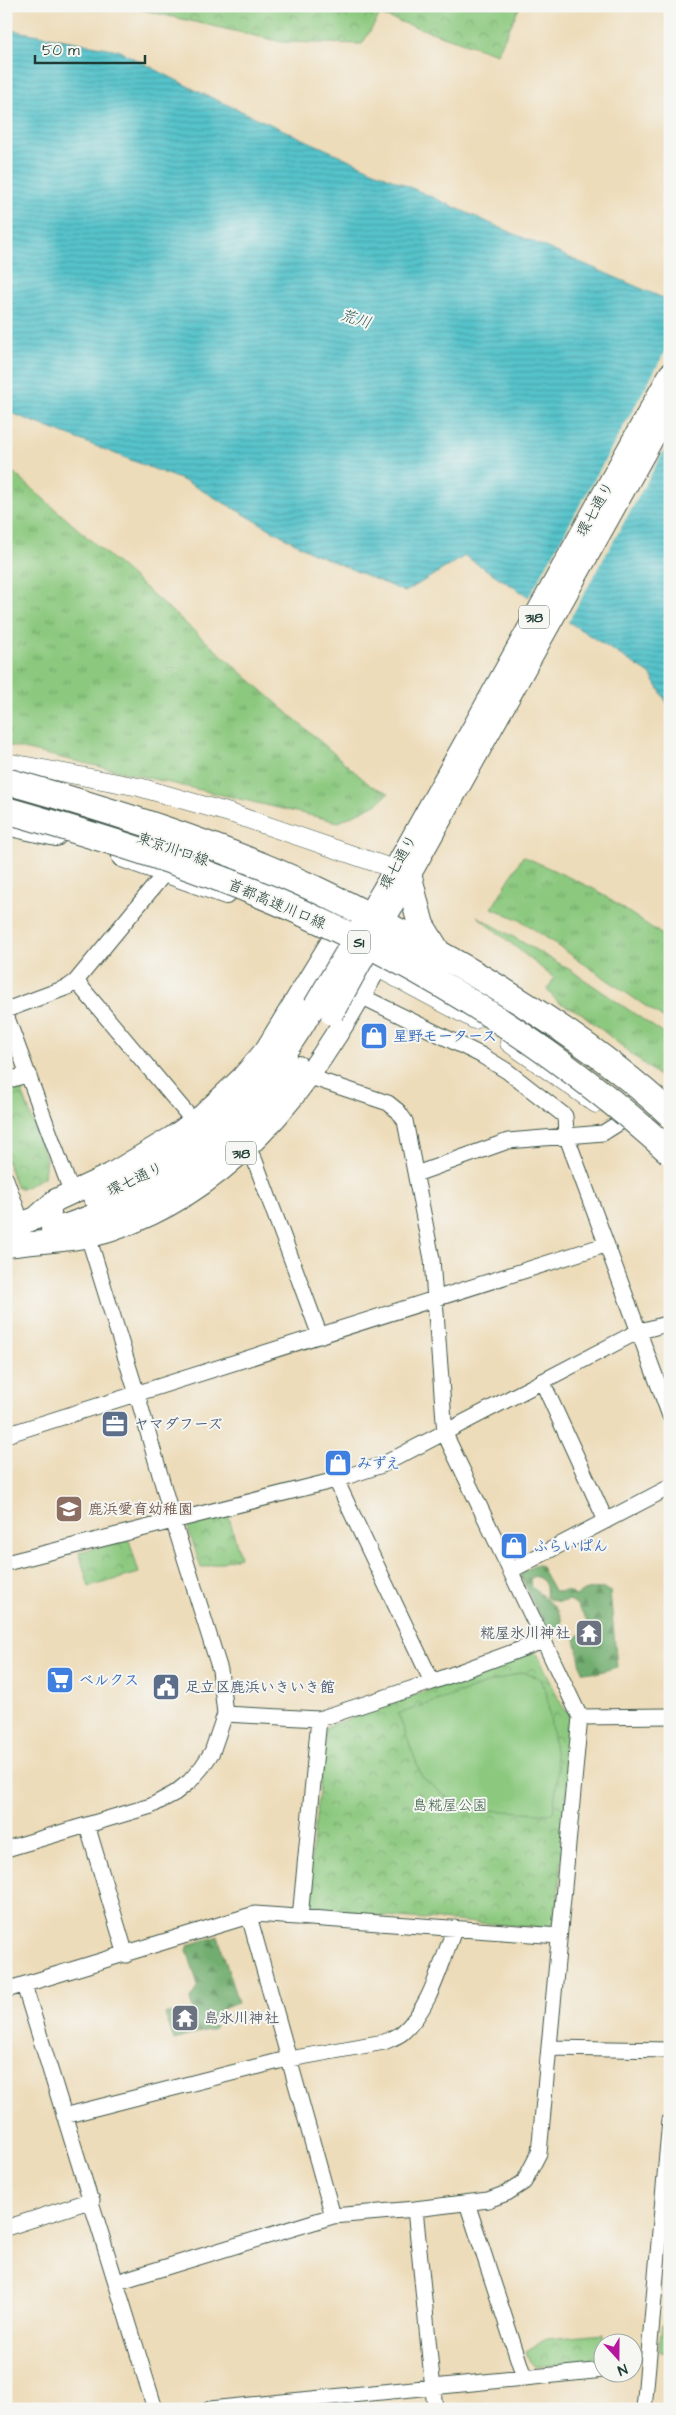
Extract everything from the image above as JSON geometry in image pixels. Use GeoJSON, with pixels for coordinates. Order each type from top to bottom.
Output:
{"type":"FeatureCollection","features":[{"type":"Feature","properties":{"kind":"highway","name":"首都高速川口線"},"geometry":{"type":"LineString","coordinates":[[6,780],[152,826],[248,861],[312,888],[390,926],[554,1023],[599,1056],[670,1114]]}},
{"type":"Feature","properties":{"kind":"highway","name":"首都高速川口線"},"geometry":{"type":"LineString","coordinates":[[6,810],[100,837],[239,887],[296,910],[413,969],[454,992],[551,1055],[637,1122],[670,1152]]}},
{"type":"Feature","properties":{"kind":"highway"},"geometry":{"type":"LineString","coordinates":[[402,880],[421,926],[445,962],[459,974],[590,1065],[670,1134]]}},
{"type":"Feature","properties":{"kind":"highway"},"geometry":{"type":"LineString","coordinates":[[504,998],[549,1028],[637,1093],[670,1123]]}},
{"type":"Feature","properties":{"kind":"main road","name":"環七通り"},"geometry":{"type":"LineString","coordinates":[[402,880],[670,374]]}},
{"type":"Feature","properties":{"kind":"main road","name":"環七通り"},"geometry":{"type":"LineString","coordinates":[[7,1246],[128,1203],[190,1171],[228,1140],[275,1096],[293,1075],[323,1010],[402,880],[670,407]]}},
{"type":"Feature","properties":{"kind":"main road","name":"東京川口線"},"geometry":{"type":"LineString","coordinates":[[6,792],[182,851],[277,886],[346,918],[389,943]]}},
{"type":"Feature","properties":{"kind":"main road","name":"東京川口線"},"geometry":{"type":"LineString","coordinates":[[6,826],[74,840],[238,898],[331,941],[376,967]]}},
{"type":"Feature","properties":{"kind":"main road"},"geometry":{"type":"LineString","coordinates":[[22,1224],[71,1191],[110,1175],[146,1155],[194,1122],[242,1078],[266,1050],[346,918]]}},
{"type":"Feature","properties":{"kind":"main road","name":"318"},"geometry":{"type":"LineString","coordinates":[[7,1246],[88,1236],[112,1230],[166,1207],[191,1193],[247,1148],[283,1110],[310,1076],[361,996],[389,943]]}},
{"type":"Feature","properties":{"kind":"main road","name":"環七通り"},"geometry":{"type":"LineString","coordinates":[[22,1224],[78,1204],[155,1172],[200,1142],[243,1105],[262,1085],[296,1037],[323,1010]]}},
{"type":"Feature","properties":{"kind":"street"},"geometry":{"type":"LineString","coordinates":[[6,762],[139,787],[233,814],[402,880]]}},
{"type":"Feature","properties":{"kind":"street"},"geometry":{"type":"LineString","coordinates":[[6,1010],[68,987],[76,981],[165,873]]}},
{"type":"Feature","properties":{"kind":"street"},"geometry":{"type":"LineString","coordinates":[[389,943],[454,977],[504,998],[563,1016],[582,1026],[670,1098]]}},
{"type":"Feature","properties":{"kind":"street"},"geometry":{"type":"LineString","coordinates":[[376,967],[471,1017],[622,1121],[670,1164]]}},
{"type":"Feature","properties":{"kind":"street"},"geometry":{"type":"LineString","coordinates":[[76,981],[194,1122]]}},
{"type":"Feature","properties":{"kind":"street"},"geometry":{"type":"LineString","coordinates":[[361,996],[481,1055],[507,1071],[565,1116],[566,1135],[637,1332],[670,1416]]}},
{"type":"Feature","properties":{"kind":"street"},"geometry":{"type":"LineString","coordinates":[[6,1015],[71,1191]]}},
{"type":"Feature","properties":{"kind":"street"},"geometry":{"type":"LineString","coordinates":[[6,1081],[28,1074]]}},
{"type":"Feature","properties":{"kind":"street"},"geometry":{"type":"LineString","coordinates":[[117,2282],[332,2216],[467,2203],[506,2194],[524,2182],[534,2167],[542,2139],[580,1717],[445,1434],[432,1259],[407,1127],[402,1116],[393,1106],[310,1076]]}},
{"type":"Feature","properties":{"kind":"street"},"geometry":{"type":"LineString","coordinates":[[416,1174],[508,1141],[603,1133],[622,1121]]}},
{"type":"Feature","properties":{"kind":"street"},"geometry":{"type":"LineString","coordinates":[[247,1148],[255,1162],[320,1336]]}},
{"type":"Feature","properties":{"kind":"street"},"geometry":{"type":"LineString","coordinates":[[6,1180],[22,1224]]}},
{"type":"Feature","properties":{"kind":"street"},"geometry":{"type":"LineString","coordinates":[[6,1849],[151,1806],[175,1793],[190,1781],[212,1752],[225,1714],[220,1670],[88,1236]]}},
{"type":"Feature","properties":{"kind":"street"},"geometry":{"type":"LineString","coordinates":[[6,1435],[606,1245]]}},
{"type":"Feature","properties":{"kind":"street"},"geometry":{"type":"LineString","coordinates":[[6,1563],[336,1480],[382,1465],[445,1434],[637,1332],[670,1323]]}},
{"type":"Feature","properties":{"kind":"street"},"geometry":{"type":"LineString","coordinates":[[542,1381],[606,1521]]}},
{"type":"Feature","properties":{"kind":"street"},"geometry":{"type":"LineString","coordinates":[[336,1480],[432,1682]]}},
{"type":"Feature","properties":{"kind":"street"},"geometry":{"type":"LineString","coordinates":[[510,1571],[670,1487]]}},
{"type":"Feature","properties":{"kind":"street"},"geometry":{"type":"LineString","coordinates":[[225,1714],[319,1719],[432,1682],[543,1641]]}},
{"type":"Feature","properties":{"kind":"street"},"geometry":{"type":"LineString","coordinates":[[580,1717],[670,1716]]}},
{"type":"Feature","properties":{"kind":"street"},"geometry":{"type":"LineString","coordinates":[[300,1918],[319,1719]]}},
{"type":"Feature","properties":{"kind":"street"},"geometry":{"type":"LineString","coordinates":[[87,1825],[126,1955]]}},
{"type":"Feature","properties":{"kind":"street"},"geometry":{"type":"LineString","coordinates":[[6,1990],[126,1955],[255,1914],[559,1936]]}},
{"type":"Feature","properties":{"kind":"street"},"geometry":{"type":"LineString","coordinates":[[249,1916],[332,2216]]}},
{"type":"Feature","properties":{"kind":"street"},"geometry":{"type":"LineString","coordinates":[[64,2116],[290,2059],[384,2042],[401,2034],[424,2005],[455,1928]]}},
{"type":"Feature","properties":{"kind":"street"},"geometry":{"type":"LineString","coordinates":[[24,1985],[92,2200],[155,2409]]}},
{"type":"Feature","properties":{"kind":"street"},"geometry":{"type":"LineString","coordinates":[[550,2048],[670,2050]]}},
{"type":"Feature","properties":{"kind":"street"},"geometry":{"type":"LineString","coordinates":[[644,2350],[665,2240],[670,2120]]}},
{"type":"Feature","properties":{"kind":"street"},"geometry":{"type":"LineString","coordinates":[[6,2228],[92,2200]]}},
{"type":"Feature","properties":{"kind":"street"},"geometry":{"type":"LineString","coordinates":[[467,2203],[524,2377]]}},
{"type":"Feature","properties":{"kind":"street"},"geometry":{"type":"LineString","coordinates":[[415,2209],[435,2409]]}},
{"type":"Feature","properties":{"kind":"street"},"geometry":{"type":"LineString","coordinates":[[210,2409],[594,2371]]}},
{"type":"Feature","properties":{"kind":"street"},"geometry":{"type":"LineString","coordinates":[[642,2382],[644,2409]]}},
{"type":"Feature","properties":{"kind":"green space"},"geometry":{"type":"Polygon","coordinates":[[[125,6],[520,6],[497,54],[380,15],[362,44],[282,42],[125,6]]]}},
{"type":"Feature","properties":{"kind":"green space"},"geometry":{"type":"Polygon","coordinates":[[[6,466],[371,786],[389,793],[378,803],[339,822],[6,745],[6,466]]]}},
{"type":"Feature","properties":{"kind":"green space"},"geometry":{"type":"Polygon","coordinates":[[[523,856],[594,889],[670,940],[670,1023],[522,921],[492,908],[523,856]]]}},
{"type":"Feature","properties":{"kind":"green space"},"geometry":{"type":"Polygon","coordinates":[[[477,916],[572,971],[670,1038],[670,1085],[581,1013],[558,1002],[547,990],[554,978],[477,916]]]}},
{"type":"Feature","properties":{"kind":"green space"},"geometry":{"type":"Polygon","coordinates":[[[16,1086],[21,1088],[46,1158],[44,1177],[22,1189],[16,1186],[6,1158],[6,1089],[16,1086]]]}},
{"type":"Feature","properties":{"kind":"green space"},"geometry":{"type":"Polygon","coordinates":[[[228,1513],[240,1557],[201,1568],[188,1528],[191,1523],[228,1513]]]}},
{"type":"Feature","properties":{"kind":"green space"},"geometry":{"type":"Polygon","coordinates":[[[129,1540],[139,1573],[89,1587],[79,1552],[129,1540]]]}},
{"type":"Feature","properties":{"kind":"green space"},"geometry":{"type":"Polygon","coordinates":[[[534,1565],[540,1565],[555,1592],[567,1591],[576,1596],[592,1589],[606,1589],[610,1591],[617,1667],[596,1673],[582,1671],[575,1639],[590,1626],[576,1604],[570,1600],[558,1602],[546,1597],[545,1584],[541,1579],[534,1576],[530,1580],[531,1586],[557,1610],[562,1621],[557,1631],[549,1634],[521,1576],[522,1572],[534,1565]]]}},
{"type":"Feature","properties":{"kind":"green space","name":"島糀屋公園"},"geometry":{"type":"Polygon","coordinates":[[[534,1652],[538,1655],[564,1710],[571,1713],[573,1725],[556,1922],[548,1928],[315,1911],[306,1905],[326,1727],[534,1652]]]}},
{"type":"Feature","properties":{"kind":"green space"},"geometry":{"type":"Polygon","coordinates":[[[522,1672],[539,1678],[546,1691],[558,1770],[553,1814],[487,1810],[459,1804],[445,1796],[422,1777],[398,1714],[522,1672]]]}},
{"type":"Feature","properties":{"kind":"green space"},"geometry":{"type":"Polygon","coordinates":[[[218,1936],[238,2003],[217,2011],[215,2028],[174,2040],[165,2014],[172,2013],[174,2017],[193,2012],[191,1999],[198,1985],[187,1950],[189,1945],[218,1936]]]}},
{"type":"Feature","properties":{"kind":"green space"},"geometry":{"type":"Polygon","coordinates":[[[662,2325],[670,2325],[670,2353],[659,2350],[662,2325]]]}},
{"type":"Feature","properties":{"kind":"green space"},"geometry":{"type":"Polygon","coordinates":[[[594,2335],[594,2361],[534,2367],[526,2351],[546,2339],[594,2335]]]}},
{"type":"Feature","properties":{"kind":"water","name":"荒川"},"geometry":{"type":"Polygon","coordinates":[[[6,29],[118,50],[199,92],[494,225],[670,301],[670,708],[650,674],[465,556],[405,592],[311,552],[187,482],[6,411],[6,29]]]}},
{"type":"Feature","properties":{"kind":"pier"},"geometry":{"type":"Polygon","coordinates":[[[670,343],[670,440],[567,624],[528,599],[670,343]]]}},
{"type":"Feature","properties":{"kind":"place","name":"星野モータース"},"geometry":{"type":"Point","coordinates":[374,1036]}},
{"type":"Feature","properties":{"kind":"place","name":"ヤマダフーズ"},"geometry":{"type":"Point","coordinates":[115,1424]}},
{"type":"Feature","properties":{"kind":"place","name":"みずえ"},"geometry":{"type":"Point","coordinates":[338,1463]}},
{"type":"Feature","properties":{"kind":"place","name":"鹿浜愛育幼稚園"},"geometry":{"type":"Point","coordinates":[69,1509]}},
{"type":"Feature","properties":{"kind":"place","name":"ふらいぱん"},"geometry":{"type":"Point","coordinates":[514,1546]}},
{"type":"Feature","properties":{"kind":"place","name":"糀屋氷川神社"},"geometry":{"type":"Point","coordinates":[589,1633]}},
{"type":"Feature","properties":{"kind":"place","name":"ベルクス"},"geometry":{"type":"Point","coordinates":[60,1680]}},
{"type":"Feature","properties":{"kind":"place","name":"足立区鹿浜いきいき館"},"geometry":{"type":"Point","coordinates":[166,1687]}},
{"type":"Feature","properties":{"kind":"place","name":"島氷川神社"},"geometry":{"type":"Point","coordinates":[185,2018]}}]}
